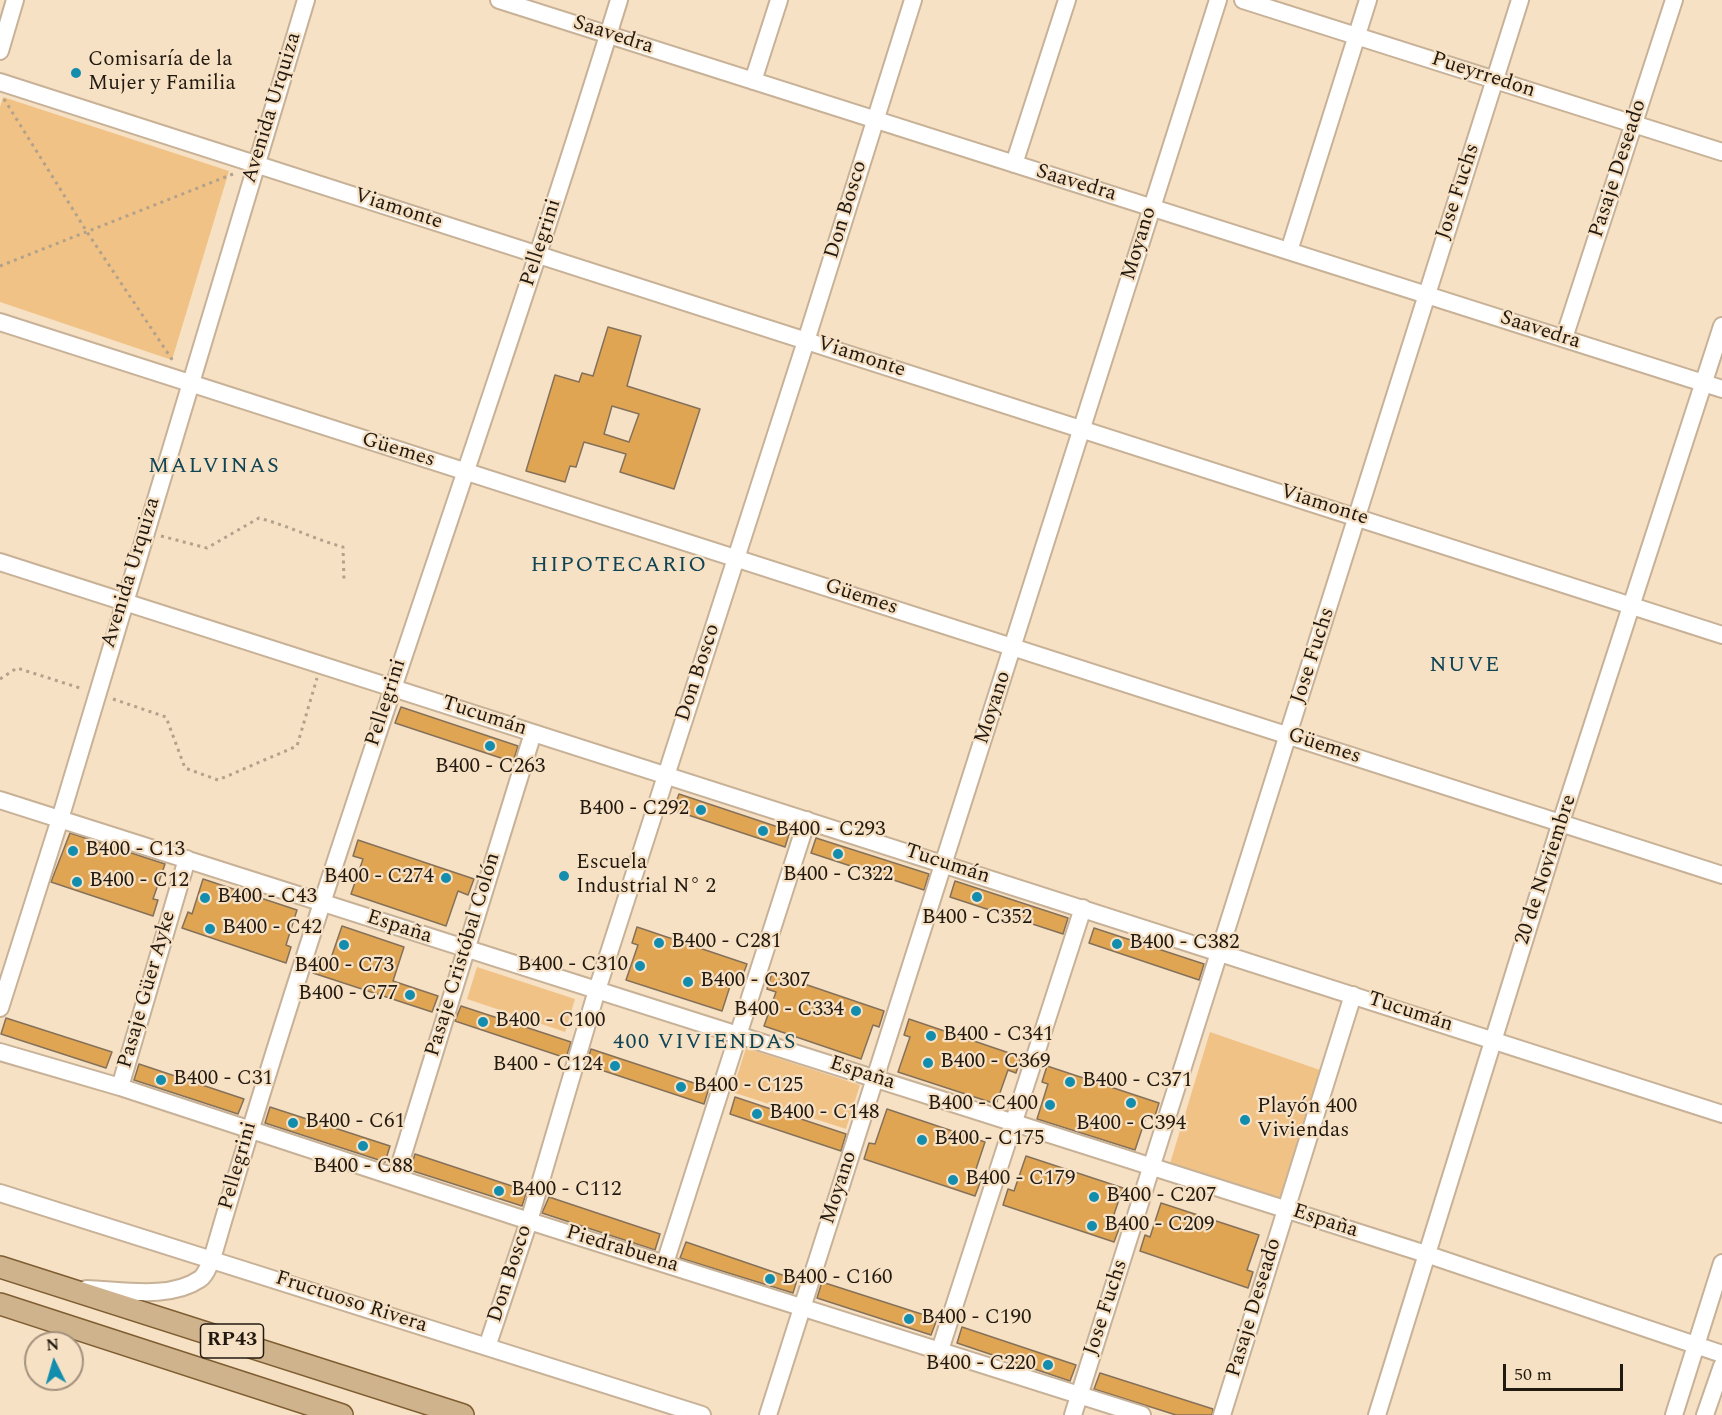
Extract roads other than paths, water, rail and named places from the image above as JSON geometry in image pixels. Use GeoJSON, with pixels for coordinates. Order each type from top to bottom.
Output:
{"type":"FeatureCollection","features":[{"type":"Feature","properties":{"kind":"main road","name":"RP43"},"geometry":{"type":"LineString","coordinates":[[0,1267],[463,1415]]}},
{"type":"Feature","properties":{"kind":"main road","name":"RP43"},"geometry":{"type":"LineString","coordinates":[[0,1304],[342,1415]]}},
{"type":"Feature","properties":{"kind":"street"},"geometry":{"type":"LineString","coordinates":[[0,51],[15,0]]}},
{"type":"Feature","properties":{"kind":"street","name":"Avenida Urquiza"},"geometry":{"type":"LineString","coordinates":[[0,1008],[60,819],[144,532],[306,0]]}},
{"type":"Feature","properties":{"kind":"street","name":"Saavedra"},"geometry":{"type":"LineString","coordinates":[[499,0],[1722,389]]}},
{"type":"Feature","properties":{"kind":"street","name":"Pellegrini"},"geometry":{"type":"LineString","coordinates":[[68,1289],[158,1292],[202,1278],[212,1259],[322,903],[392,688],[539,255],[619,0]]}},
{"type":"Feature","properties":{"kind":"street"},"geometry":{"type":"LineString","coordinates":[[753,81],[779,0]]}},
{"type":"Feature","properties":{"kind":"street","name":"Don Bosco"},"geometry":{"type":"LineString","coordinates":[[487,1347],[529,1221],[597,990],[913,0]]}},
{"type":"Feature","properties":{"kind":"street"},"geometry":{"type":"LineString","coordinates":[[1014,164],[1067,0]]}},
{"type":"Feature","properties":{"kind":"street","name":"Moyano"},"geometry":{"type":"LineString","coordinates":[[768,1415],[1084,429],[1218,0]]}},
{"type":"Feature","properties":{"kind":"street","name":"Pueyrredon"},"geometry":{"type":"LineString","coordinates":[[1243,0],[1722,152]]}},
{"type":"Feature","properties":{"kind":"street"},"geometry":{"type":"LineString","coordinates":[[1289,251],[1368,0]]}},
{"type":"Feature","properties":{"kind":"street","name":"Jose Fuchs"},"geometry":{"type":"LineString","coordinates":[[1073,1415],[1359,518],[1426,295],[1520,0]]}},
{"type":"Feature","properties":{"kind":"street","name":"Pasaje Deseado"},"geometry":{"type":"LineString","coordinates":[[1564,339],[1674,0]]}},
{"type":"Feature","properties":{"kind":"street","name":"Viamonte"},"geometry":{"type":"LineString","coordinates":[[0,82],[1722,635]]}},
{"type":"Feature","properties":{"kind":"street","name":"Güemes"},"geometry":{"type":"LineString","coordinates":[[0,322],[189,385],[1722,875]]}},
{"type":"Feature","properties":{"kind":"street","name":"20 de Noviembre"},"geometry":{"type":"LineString","coordinates":[[1377,1415],[1561,822],[1722,326]]}},
{"type":"Feature","properties":{"kind":"street","name":"Tucumán"},"geometry":{"type":"LineString","coordinates":[[0,562],[1722,1114]]}},
{"type":"Feature","properties":{"kind":"street","name":"Pasaje Cristóbal Colón"},"geometry":{"type":"LineString","coordinates":[[396,1177],[533,733]]}},
{"type":"Feature","properties":{"kind":"street","name":"España"},"geometry":{"type":"LineString","coordinates":[[0,800],[465,950],[740,1035],[1426,1254],[1722,1354]]}},
{"type":"Feature","properties":{"kind":"street"},"geometry":{"type":"LineString","coordinates":[[665,1263],[740,1035],[807,820]]}},
{"type":"Feature","properties":{"kind":"street","name":"Pasaje Güer Ayke"},"geometry":{"type":"LineString","coordinates":[[120,1087],[187,859]]}},
{"type":"Feature","properties":{"kind":"street"},"geometry":{"type":"LineString","coordinates":[[940,1350],[1083,908]]}},
{"type":"Feature","properties":{"kind":"street","name":"Pasaje Deseado"},"geometry":{"type":"LineString","coordinates":[[1222,1415],[1353,994]]}},
{"type":"Feature","properties":{"kind":"street","name":"Piedrabuena"},"geometry":{"type":"LineString","coordinates":[[0,1052],[120,1087],[529,1221],[1142,1415]]}},
{"type":"Feature","properties":{"kind":"street","name":"Fructuoso Rivera"},"geometry":{"type":"LineString","coordinates":[[0,1193],[702,1415]]}},
{"type":"Feature","properties":{"kind":"street"},"geometry":{"type":"LineString","coordinates":[[1674,1415],[1722,1263]]}},
{"type":"Feature","properties":{"kind":"street"},"geometry":{"type":"LineString","coordinates":[[1705,1415],[1722,1366]]}},
{"type":"Feature","properties":{"kind":"place","name":"Comisaría de la Mujer y Familia"},"geometry":{"type":"Point","coordinates":[76,73]}},
{"type":"Feature","properties":{"kind":"place","name":"B400 - C263"},"geometry":{"type":"Point","coordinates":[490,746]}},
{"type":"Feature","properties":{"kind":"place","name":"B400 - C292"},"geometry":{"type":"Point","coordinates":[701,810]}},
{"type":"Feature","properties":{"kind":"place","name":"B400 - C293"},"geometry":{"type":"Point","coordinates":[763,831]}},
{"type":"Feature","properties":{"kind":"place","name":"B400 - C13"},"geometry":{"type":"Point","coordinates":[73,851]}},
{"type":"Feature","properties":{"kind":"place","name":"B400 - C322"},"geometry":{"type":"Point","coordinates":[838,854]}},
{"type":"Feature","properties":{"kind":"place","name":"Escuela Industrial N° 2"},"geometry":{"type":"Point","coordinates":[564,876]}},
{"type":"Feature","properties":{"kind":"place","name":"B400 - C274"},"geometry":{"type":"Point","coordinates":[446,878]}},
{"type":"Feature","properties":{"kind":"place","name":"B400 - C12"},"geometry":{"type":"Point","coordinates":[77,882]}},
{"type":"Feature","properties":{"kind":"place","name":"B400 - C352"},"geometry":{"type":"Point","coordinates":[977,897]}},
{"type":"Feature","properties":{"kind":"place","name":"B400 - C43"},"geometry":{"type":"Point","coordinates":[205,898]}},
{"type":"Feature","properties":{"kind":"place","name":"B400 - C42"},"geometry":{"type":"Point","coordinates":[210,929]}},
{"type":"Feature","properties":{"kind":"place","name":"B400 - C281"},"geometry":{"type":"Point","coordinates":[659,943]}},
{"type":"Feature","properties":{"kind":"place","name":"B400 - C382"},"geometry":{"type":"Point","coordinates":[1117,944]}},
{"type":"Feature","properties":{"kind":"place","name":"B400 - C73"},"geometry":{"type":"Point","coordinates":[344,945]}},
{"type":"Feature","properties":{"kind":"place","name":"B400 - C310"},"geometry":{"type":"Point","coordinates":[640,966]}},
{"type":"Feature","properties":{"kind":"place","name":"B400 - C307"},"geometry":{"type":"Point","coordinates":[688,982]}},
{"type":"Feature","properties":{"kind":"place","name":"B400 - C77"},"geometry":{"type":"Point","coordinates":[410,995]}},
{"type":"Feature","properties":{"kind":"place","name":"B400 - C334"},"geometry":{"type":"Point","coordinates":[856,1011]}},
{"type":"Feature","properties":{"kind":"place","name":"B400 - C100"},"geometry":{"type":"Point","coordinates":[483,1022]}},
{"type":"Feature","properties":{"kind":"place","name":"B400 - C341"},"geometry":{"type":"Point","coordinates":[931,1036]}},
{"type":"Feature","properties":{"kind":"place","name":"B400 - C369"},"geometry":{"type":"Point","coordinates":[928,1063]}},
{"type":"Feature","properties":{"kind":"place","name":"B400 - C124"},"geometry":{"type":"Point","coordinates":[615,1066]}},
{"type":"Feature","properties":{"kind":"place","name":"B400 - C31"},"geometry":{"type":"Point","coordinates":[161,1080]}},
{"type":"Feature","properties":{"kind":"place","name":"B400 - C371"},"geometry":{"type":"Point","coordinates":[1070,1082]}},
{"type":"Feature","properties":{"kind":"place","name":"B400 - C125"},"geometry":{"type":"Point","coordinates":[681,1087]}},
{"type":"Feature","properties":{"kind":"place","name":"B400 - C394"},"geometry":{"type":"Point","coordinates":[1131,1103]}},
{"type":"Feature","properties":{"kind":"place","name":"B400 - C400"},"geometry":{"type":"Point","coordinates":[1050,1105]}},
{"type":"Feature","properties":{"kind":"place","name":"B400 - C148"},"geometry":{"type":"Point","coordinates":[757,1114]}},
{"type":"Feature","properties":{"kind":"place","name":"Playón 400 Viviendas"},"geometry":{"type":"Point","coordinates":[1245,1120]}},
{"type":"Feature","properties":{"kind":"place","name":"B400 - C61"},"geometry":{"type":"Point","coordinates":[293,1123]}},
{"type":"Feature","properties":{"kind":"place","name":"B400 - C175"},"geometry":{"type":"Point","coordinates":[922,1140]}},
{"type":"Feature","properties":{"kind":"place","name":"B400 - C88"},"geometry":{"type":"Point","coordinates":[363,1146]}},
{"type":"Feature","properties":{"kind":"place","name":"B400 - C179"},"geometry":{"type":"Point","coordinates":[953,1180]}},
{"type":"Feature","properties":{"kind":"place","name":"B400 - C112"},"geometry":{"type":"Point","coordinates":[499,1191]}},
{"type":"Feature","properties":{"kind":"place","name":"B400 - C207"},"geometry":{"type":"Point","coordinates":[1094,1197]}},
{"type":"Feature","properties":{"kind":"place","name":"B400 - C209"},"geometry":{"type":"Point","coordinates":[1092,1226]}},
{"type":"Feature","properties":{"kind":"place","name":"B400 - C160"},"geometry":{"type":"Point","coordinates":[770,1279]}},
{"type":"Feature","properties":{"kind":"place","name":"B400 - C190"},"geometry":{"type":"Point","coordinates":[909,1319]}},
{"type":"Feature","properties":{"kind":"place","name":"B400 - C220"},"geometry":{"type":"Point","coordinates":[1048,1365]}},
{"type":"Feature","properties":{"kind":"district","name":"MALVINAS"},"geometry":{"type":"Point","coordinates":[214,468]}},
{"type":"Feature","properties":{"kind":"district","name":"HIPOTECARIO"},"geometry":{"type":"Point","coordinates":[619,567]}},
{"type":"Feature","properties":{"kind":"district","name":"NUVE"},"geometry":{"type":"Point","coordinates":[1465,667]}},
{"type":"Feature","properties":{"kind":"district","name":"400 VIVIENDAS"},"geometry":{"type":"Point","coordinates":[705,1044]}}]}
